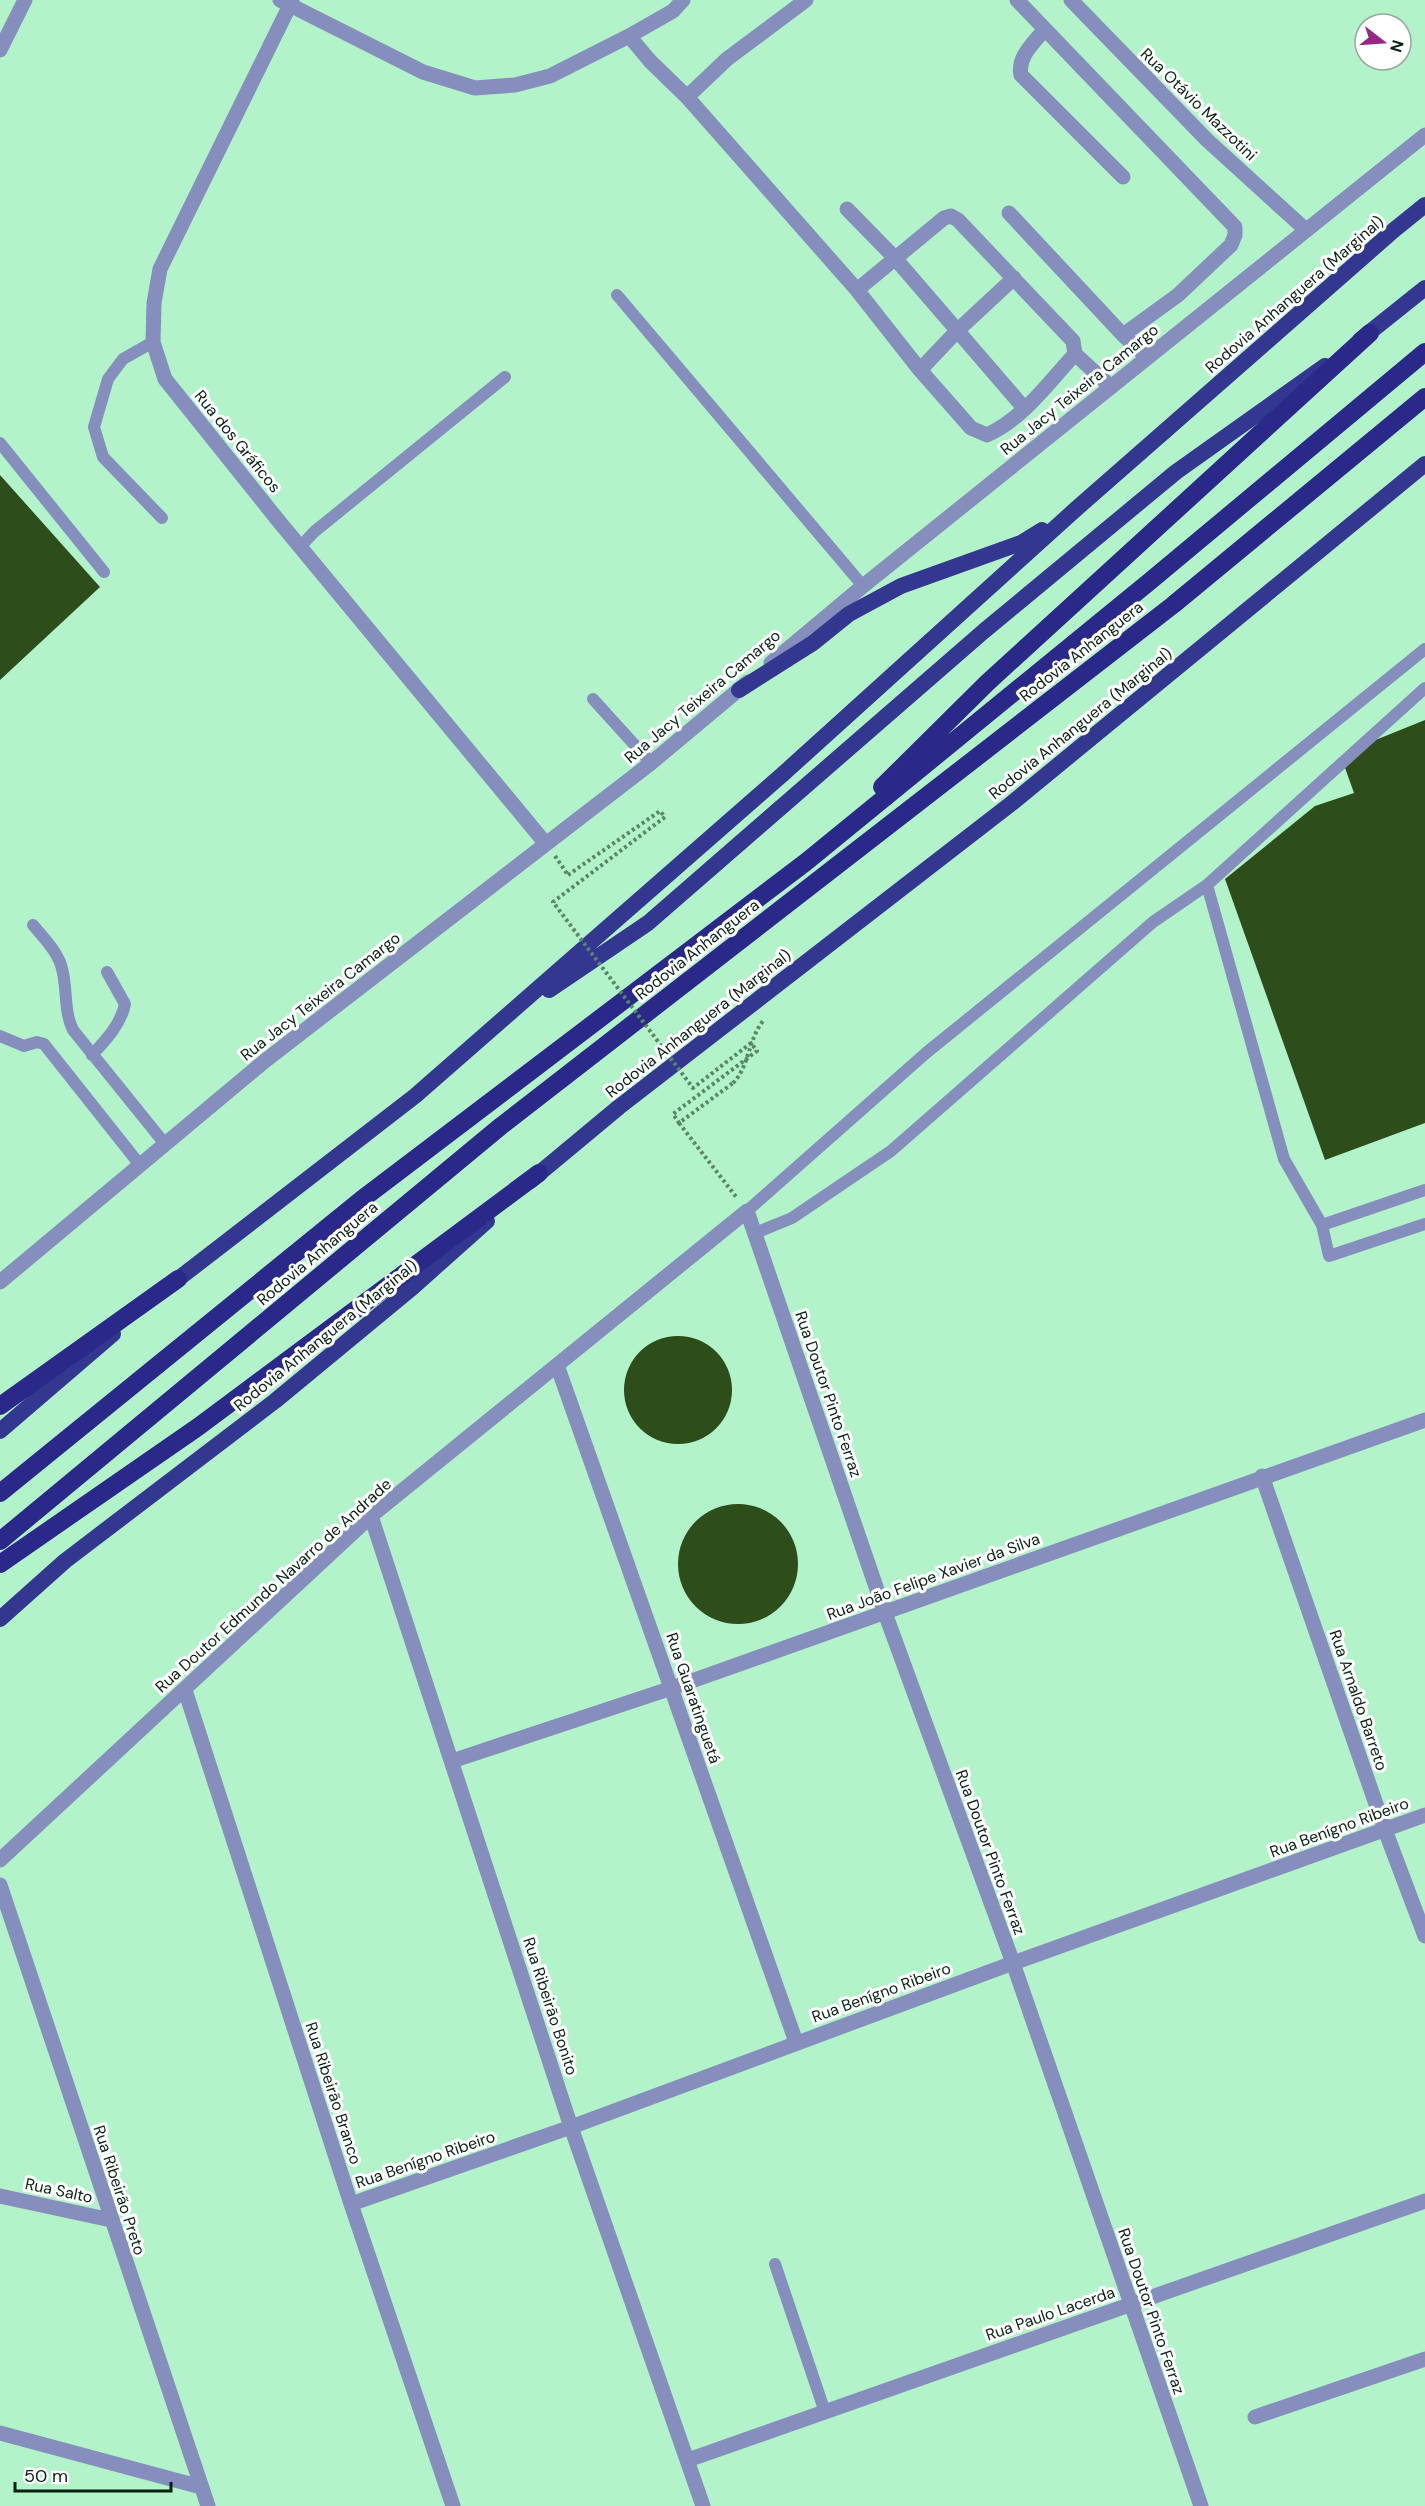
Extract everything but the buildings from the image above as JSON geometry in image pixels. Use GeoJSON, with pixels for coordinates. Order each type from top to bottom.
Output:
{"type":"FeatureCollection","features":[{"type":"Feature","properties":{"kind":"highway","name":"Rodovia Anhanguera (Marginal)"},"geometry":{"type":"LineString","coordinates":[[0,1431],[178,1279],[398,1110],[783,774],[1076,509],[1425,205]]}},
{"type":"Feature","properties":{"kind":"highway"},"geometry":{"type":"LineString","coordinates":[[806,862],[987,683],[1370,333],[1425,288]]}},
{"type":"Feature","properties":{"kind":"highway"},"geometry":{"type":"LineString","coordinates":[[489,1031],[648,923],[958,654],[1176,472],[1370,333]]}},
{"type":"Feature","properties":{"kind":"highway","name":"Rodovia Anhanguera"},"geometry":{"type":"LineString","coordinates":[[0,1493],[361,1200],[806,862],[1149,582],[1425,352]]}},
{"type":"Feature","properties":{"kind":"highway","name":"Rodovia Anhanguera"},"geometry":{"type":"LineString","coordinates":[[0,1541],[501,1126],[1173,604],[1425,397]]}},
{"type":"Feature","properties":{"kind":"highway","name":"Rodovia Anhanguera (Marginal)"},"geometry":{"type":"LineString","coordinates":[[0,1619],[65,1562],[275,1401],[404,1295],[539,1173],[619,1107],[1011,803],[1425,464]]}},
{"type":"Feature","properties":{"kind":"highway"},"geometry":{"type":"LineString","coordinates":[[739,690],[813,643],[849,614],[901,586],[1021,543],[1076,509]]}},
{"type":"Feature","properties":{"kind":"highway"},"geometry":{"type":"LineString","coordinates":[[0,1564],[198,1427],[539,1173]]}},
{"type":"Feature","properties":{"kind":"highway"},"geometry":{"type":"LineString","coordinates":[[0,1406],[178,1279]]}},
{"type":"Feature","properties":{"kind":"street"},"geometry":{"type":"LineString","coordinates":[[0,50],[25,0]]}},
{"type":"Feature","properties":{"kind":"street"},"geometry":{"type":"LineString","coordinates":[[288,2],[423,72],[475,87],[515,85],[550,76],[673,11],[683,0]]}},
{"type":"Feature","properties":{"kind":"street"},"geometry":{"type":"LineString","coordinates":[[687,97],[727,59],[806,0]]}},
{"type":"Feature","properties":{"kind":"street"},"geometry":{"type":"LineString","coordinates":[[1017,0],[1235,227],[1231,245],[1178,295],[1123,335]]}},
{"type":"Feature","properties":{"kind":"street","name":"Rua Otávio Mazzotini"},"geometry":{"type":"LineString","coordinates":[[1071,0],[1207,140],[1306,230]]}},
{"type":"Feature","properties":{"kind":"street","name":"Rua dos Gráficos"},"geometry":{"type":"LineString","coordinates":[[288,2],[160,269],[154,303],[153,342],[165,379],[300,547],[546,843]]}},
{"type":"Feature","properties":{"kind":"street"},"geometry":{"type":"LineString","coordinates":[[1044,30],[1021,59],[1019,68],[1021,75],[1123,177]]}},
{"type":"Feature","properties":{"kind":"street"},"geometry":{"type":"LineString","coordinates":[[629,36],[650,61],[687,97],[857,290],[920,370],[970,428],[987,435],[1002,428],[1075,354]]}},
{"type":"Feature","properties":{"kind":"street","name":"Rua Jacy Teixeira Camargo"},"geometry":{"type":"LineString","coordinates":[[0,1282],[289,1042],[651,763],[863,586],[1425,135]]}},
{"type":"Feature","properties":{"kind":"street"},"geometry":{"type":"LineString","coordinates":[[848,209],[894,257],[1024,408]]}},
{"type":"Feature","properties":{"kind":"street"},"geometry":{"type":"LineString","coordinates":[[1009,213],[1123,335],[1147,357]]}},
{"type":"Feature","properties":{"kind":"street"},"geometry":{"type":"LineString","coordinates":[[857,290],[894,257],[944,218],[951,216],[958,220],[1073,341],[1075,354],[1111,387]]}},
{"type":"Feature","properties":{"kind":"street"},"geometry":{"type":"LineString","coordinates":[[920,370],[957,331],[1014,278]]}},
{"type":"Feature","properties":{"kind":"street","name":"Rua Doutor Pinto Ferraz"},"geometry":{"type":"LineString","coordinates":[[747,1210],[885,1613],[1012,1963],[1201,2506]]}},
{"type":"Feature","properties":{"kind":"street","name":"Rua Doutor Edmundo Navarro de Andrade"},"geometry":{"type":"LineString","coordinates":[[0,1860],[371,1516],[747,1210]]}},
{"type":"Feature","properties":{"kind":"street","name":"Rua Guaratinguetá"},"geometry":{"type":"LineString","coordinates":[[557,1365],[796,2042]]}},
{"type":"Feature","properties":{"kind":"street","name":"Rua João Felipe Xavier da Silva"},"geometry":{"type":"LineString","coordinates":[[452,1761],[672,1688],[1262,1476],[1425,1420]]}},
{"type":"Feature","properties":{"kind":"street","name":"Rua Arnaldo Barreto"},"geometry":{"type":"LineString","coordinates":[[1262,1476],[1385,1830],[1425,1935]]}},
{"type":"Feature","properties":{"kind":"street","name":"Rua Ribeirão Bonito"},"geometry":{"type":"LineString","coordinates":[[371,1516],[571,2127],[703,2506]]}},
{"type":"Feature","properties":{"kind":"street","name":"Rua Ribeirão Branco"},"geometry":{"type":"LineString","coordinates":[[184,1690],[351,2204],[453,2506]]}},
{"type":"Feature","properties":{"kind":"street","name":"Rua Benígno Ribeiro"},"geometry":{"type":"LineString","coordinates":[[351,2204],[571,2127],[1012,1963],[1425,1815]]}},
{"type":"Feature","properties":{"kind":"street","name":"Rua Ribeirão Preto"},"geometry":{"type":"LineString","coordinates":[[0,1885],[208,2506]]}},
{"type":"Feature","properties":{"kind":"street","name":"Rua Salto"},"geometry":{"type":"LineString","coordinates":[[0,2196],[111,2220]]}},
{"type":"Feature","properties":{"kind":"street","name":"Rua Paulo Lacerda"},"geometry":{"type":"LineString","coordinates":[[688,2460],[1425,2201]]}},
{"type":"Feature","properties":{"kind":"street"},"geometry":{"type":"LineString","coordinates":[[1255,2417],[1425,2359]]}},
{"type":"Feature","properties":{"kind":"street"},"geometry":{"type":"LineString","coordinates":[[0,2433],[201,2487]]}},
{"type":"Feature","properties":{"kind":"lane"},"geometry":{"type":"LineString","coordinates":[[617,295],[863,586]]}},
{"type":"Feature","properties":{"kind":"lane"},"geometry":{"type":"LineString","coordinates":[[153,342],[123,359],[108,379],[94,428],[103,458],[162,518]]}},
{"type":"Feature","properties":{"kind":"lane"},"geometry":{"type":"LineString","coordinates":[[300,547],[315,532],[504,377]]}},
{"type":"Feature","properties":{"kind":"lane"},"geometry":{"type":"LineString","coordinates":[[0,443],[104,572]]}},
{"type":"Feature","properties":{"kind":"lane"},"geometry":{"type":"LineString","coordinates":[[747,1210],[926,1053],[1425,649]]}},
{"type":"Feature","properties":{"kind":"lane"},"geometry":{"type":"LineString","coordinates":[[754,1233],[792,1218],[891,1151],[1153,922],[1207,885],[1425,688]]}},
{"type":"Feature","properties":{"kind":"lane"},"geometry":{"type":"LineString","coordinates":[[593,699],[651,763]]}},
{"type":"Feature","properties":{"kind":"lane"},"geometry":{"type":"LineString","coordinates":[[1207,885],[1284,1159],[1322,1225],[1329,1256],[1425,1224]]}},
{"type":"Feature","properties":{"kind":"lane"},"geometry":{"type":"LineString","coordinates":[[33,925],[61,963],[68,1020],[81,1042],[165,1144]]}},
{"type":"Feature","properties":{"kind":"lane"},"geometry":{"type":"LineString","coordinates":[[92,1055],[111,1033],[125,1004],[107,972]]}},
{"type":"Feature","properties":{"kind":"lane"},"geometry":{"type":"LineString","coordinates":[[0,1036],[24,1046],[37,1042],[44,1044],[140,1165]]}},
{"type":"Feature","properties":{"kind":"lane"},"geometry":{"type":"LineString","coordinates":[[1322,1225],[1425,1190]]}},
{"type":"Feature","properties":{"kind":"lane"},"geometry":{"type":"LineString","coordinates":[[775,2264],[825,2412]]}},
{"type":"Feature","properties":{"kind":"path"},"geometry":{"type":"LineString","coordinates":[[568,875],[660,811],[665,817],[554,902],[693,1088],[751,1044],[757,1051],[673,1114],[747,1210]]}},
{"type":"Feature","properties":{"kind":"path"},"geometry":{"type":"LineString","coordinates":[[679,1124],[733,1083]]}}]}
